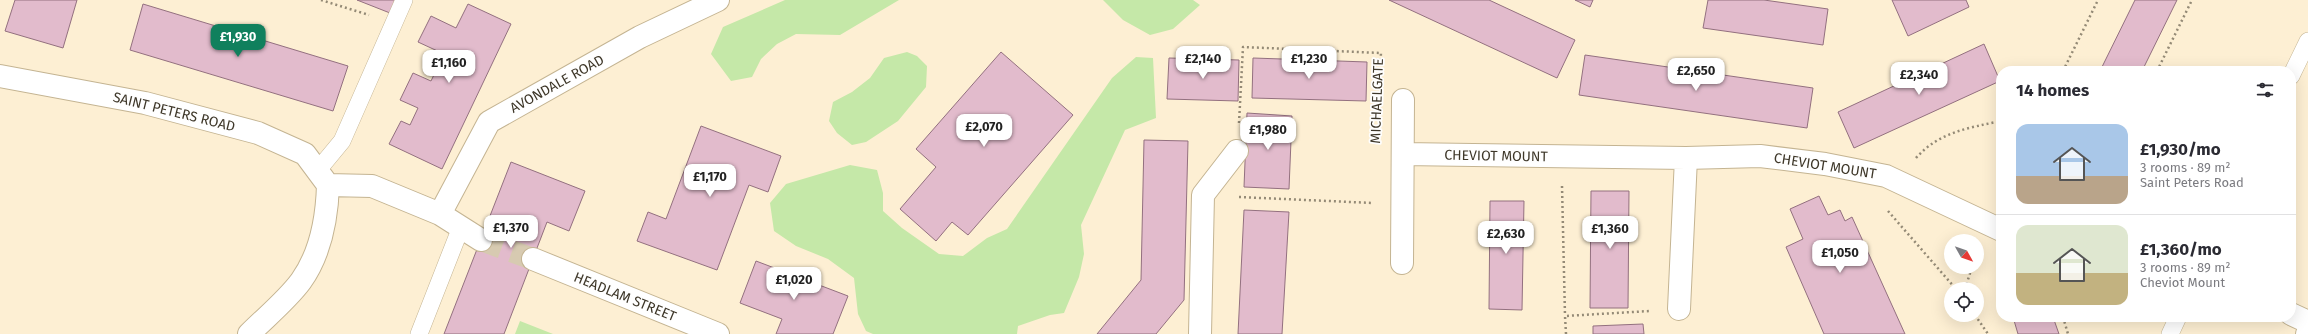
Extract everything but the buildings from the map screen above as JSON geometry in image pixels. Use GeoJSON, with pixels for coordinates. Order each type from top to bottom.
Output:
{"type":"FeatureCollection","features":[{"type":"Feature","properties":{"kind":"street","name":"AVONDALE ROAD"},"geometry":{"type":"LineString","coordinates":[[440,214],[489,122],[640,37],[718,0]]}},
{"type":"Feature","properties":{"kind":"street","name":"SAINT PETERS ROAD"},"geometry":{"type":"LineString","coordinates":[[0,76],[145,103],[258,133],[305,154],[323,177]]}},
{"type":"Feature","properties":{"kind":"street"},"geometry":{"type":"LineString","coordinates":[[1402,263],[1403,100]]}},
{"type":"Feature","properties":{"kind":"street"},"geometry":{"type":"LineString","coordinates":[[1200,334],[1203,195],[1237,151]]}},
{"type":"Feature","properties":{"kind":"street","name":"CHEVIOT MOUNT"},"geometry":{"type":"LineString","coordinates":[[1403,154],[1686,158],[1760,156],[1825,164],[1886,176],[1996,228]]}},
{"type":"Feature","properties":{"kind":"street"},"geometry":{"type":"LineString","coordinates":[[1679,309],[1686,158]]}},
{"type":"Feature","properties":{"kind":"street"},"geometry":{"type":"LineString","coordinates":[[249,334],[301,281],[320,244],[327,208],[323,177],[372,186],[440,214],[481,240]]}},
{"type":"Feature","properties":{"kind":"street","name":"HEADLAM STREET"},"geometry":{"type":"LineString","coordinates":[[533,259],[718,334]]}},
{"type":"Feature","properties":{"kind":"street"},"geometry":{"type":"LineString","coordinates":[[2296,316],[2308,322]]}},
{"type":"Feature","properties":{"kind":"lane"},"geometry":{"type":"LineString","coordinates":[[323,177],[342,141],[404,0]]}},
{"type":"Feature","properties":{"kind":"lane"},"geometry":{"type":"LineString","coordinates":[[2296,66],[2308,41]]}},
{"type":"Feature","properties":{"kind":"lane"},"geometry":{"type":"LineString","coordinates":[[419,334],[460,227]]}},
{"type":"Feature","properties":{"kind":"lane"},"geometry":{"type":"LineString","coordinates":[[2170,334],[2176,322]]}},
{"type":"Feature","properties":{"kind":"path"},"geometry":{"type":"LineString","coordinates":[[321,0],[394,23]]}},
{"type":"Feature","properties":{"kind":"path"},"geometry":{"type":"LineString","coordinates":[[2065,66],[2098,0]]}},
{"type":"Feature","properties":{"kind":"path"},"geometry":{"type":"LineString","coordinates":[[2159,66],[2192,0]]}},
{"type":"Feature","properties":{"kind":"path","name":"MICHAELGATE"},"geometry":{"type":"LineString","coordinates":[[1237,151],[1243,47],[1380,53],[1379,84]]}},
{"type":"Feature","properties":{"kind":"path"},"geometry":{"type":"LineString","coordinates":[[1561,156],[1566,334]]}},
{"type":"Feature","properties":{"kind":"path"},"geometry":{"type":"LineString","coordinates":[[1203,195],[1373,204],[1373,197]]}},
{"type":"Feature","properties":{"kind":"path"},"geometry":{"type":"LineString","coordinates":[[1565,316],[1679,309]]}},
{"type":"Feature","properties":{"kind":"path"},"geometry":{"type":"LineString","coordinates":[[1980,322],[1988,334]]}},
{"type":"Feature","properties":{"kind":"path"},"geometry":{"type":"LineString","coordinates":[[2064,322],[2068,334]]}},
{"type":"Feature","properties":{"kind":"green space"},"geometry":{"type":"Polygon","coordinates":[[[785,0],[899,0],[840,35],[796,34],[777,44],[761,59],[752,77],[731,81],[711,54],[723,27],[785,0]]]}},
{"type":"Feature","properties":{"kind":"green space"},"geometry":{"type":"Polygon","coordinates":[[[1103,0],[1193,0],[1200,5],[1173,29],[1150,35],[1123,20],[1103,0]]]}},
{"type":"Feature","properties":{"kind":"green space"},"geometry":{"type":"Polygon","coordinates":[[[907,52],[917,56],[927,66],[926,87],[898,121],[866,142],[852,145],[837,133],[829,121],[833,102],[852,92],[870,78],[884,58],[907,52]]]}},
{"type":"Feature","properties":{"kind":"green space"},"geometry":{"type":"Polygon","coordinates":[[[1136,57],[1153,58],[1156,118],[1125,130],[1081,225],[1084,254],[1079,277],[1064,313],[1050,315],[1018,326],[1017,334],[873,334],[866,331],[858,314],[854,278],[828,259],[796,246],[774,231],[770,203],[786,184],[850,165],[877,170],[883,193],[883,211],[902,228],[939,254],[963,256],[987,238],[1007,229],[1112,78],[1136,57]]]}},
{"type":"Feature","properties":{"kind":"green space"},"geometry":{"type":"Polygon","coordinates":[[[520,321],[553,334],[515,334],[520,321]]]}},
{"type":"Feature","properties":{"kind":"tunnel"},"geometry":{"type":"LineString","coordinates":[[481,240],[533,259]]}}]}
